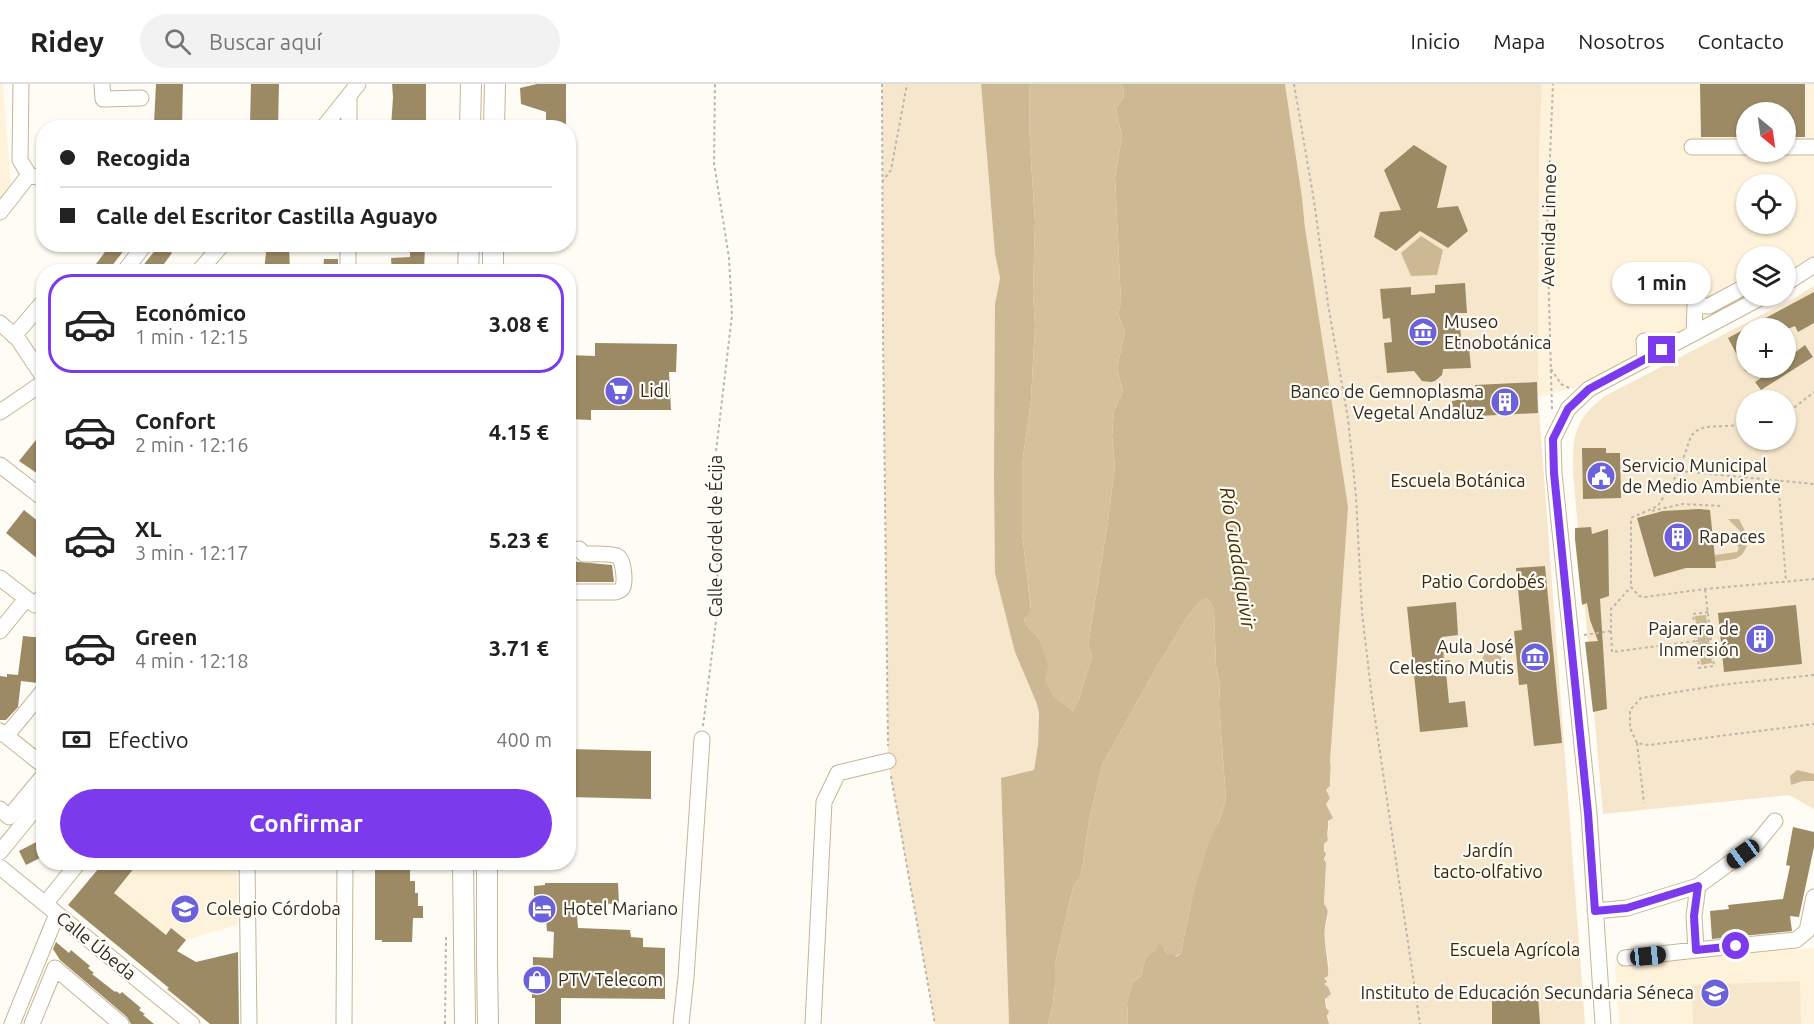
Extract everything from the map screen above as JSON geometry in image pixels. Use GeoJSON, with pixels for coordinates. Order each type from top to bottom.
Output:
{"type":"FeatureCollection","features":[{"type":"Feature","properties":{"kind":"main road"},"geometry":{"type":"LineString","coordinates":[[470,120],[471,84]]}},
{"type":"Feature","properties":{"kind":"main road"},"geometry":{"type":"LineString","coordinates":[[494,120],[495,84]]}},
{"type":"Feature","properties":{"kind":"main road"},"geometry":{"type":"LineString","coordinates":[[463,870],[465,1024]]}},
{"type":"Feature","properties":{"kind":"main road"},"geometry":{"type":"LineString","coordinates":[[488,870],[489,1022]]}},
{"type":"Feature","properties":{"kind":"street"},"geometry":{"type":"LineString","coordinates":[[0,212],[36,177],[20,160],[21,84]]}},
{"type":"Feature","properties":{"kind":"street"},"geometry":{"type":"LineString","coordinates":[[102,84],[103,99],[141,99]]}},
{"type":"Feature","properties":{"kind":"street"},"geometry":{"type":"LineString","coordinates":[[329,120],[354,89]]}},
{"type":"Feature","properties":{"kind":"street"},"geometry":{"type":"LineString","coordinates":[[350,120],[354,89]]}},
{"type":"Feature","properties":{"kind":"street"},"geometry":{"type":"LineString","coordinates":[[1692,147],[1736,147]]}},
{"type":"Feature","properties":{"kind":"street"},"geometry":{"type":"LineString","coordinates":[[1796,147],[1814,147]]}},
{"type":"Feature","properties":{"kind":"street"},"geometry":{"type":"LineString","coordinates":[[130,264],[140,252]]}},
{"type":"Feature","properties":{"kind":"street"},"geometry":{"type":"LineString","coordinates":[[205,264],[216,252]]}},
{"type":"Feature","properties":{"kind":"street"},"geometry":{"type":"LineString","coordinates":[[1796,277],[1814,265]]}},
{"type":"Feature","properties":{"kind":"street"},"geometry":{"type":"LineString","coordinates":[[1694,333],[1695,305],[1709,306],[1736,291]]}},
{"type":"Feature","properties":{"kind":"street"},"geometry":{"type":"LineString","coordinates":[[1603,1024],[1588,813],[1554,473],[1553,439],[1568,409],[1589,389],[1745,306]]}},
{"type":"Feature","properties":{"kind":"street"},"geometry":{"type":"LineString","coordinates":[[14,336],[36,310]]}},
{"type":"Feature","properties":{"kind":"street"},"geometry":{"type":"LineString","coordinates":[[0,324],[18,339],[36,367]]}},
{"type":"Feature","properties":{"kind":"street"},"geometry":{"type":"LineString","coordinates":[[1644,340],[1645,359]]}},
{"type":"Feature","properties":{"kind":"street"},"geometry":{"type":"LineString","coordinates":[[0,412],[36,386]]}},
{"type":"Feature","properties":{"kind":"street"},"geometry":{"type":"LineString","coordinates":[[0,465],[36,493]]}},
{"type":"Feature","properties":{"kind":"street"},"geometry":{"type":"LineString","coordinates":[[576,592],[615,592],[620,591],[623,586],[623,565],[617,555],[584,554],[579,549]]}},
{"type":"Feature","properties":{"kind":"street"},"geometry":{"type":"LineString","coordinates":[[0,578],[26,599],[36,604]]}},
{"type":"Feature","properties":{"kind":"street"},"geometry":{"type":"LineString","coordinates":[[0,631],[26,599]]}},
{"type":"Feature","properties":{"kind":"street"},"geometry":{"type":"LineString","coordinates":[[36,699],[3,734],[36,760]]}},
{"type":"Feature","properties":{"kind":"street"},"geometry":{"type":"LineString","coordinates":[[681,1024],[702,739]]}},
{"type":"Feature","properties":{"kind":"street"},"geometry":{"type":"LineString","coordinates":[[813,1024],[824,802],[838,773],[888,761]]}},
{"type":"Feature","properties":{"kind":"street"},"geometry":{"type":"LineString","coordinates":[[0,809],[9,817],[36,785]]}},
{"type":"Feature","properties":{"kind":"street"},"geometry":{"type":"LineString","coordinates":[[0,852],[36,808]]}},
{"type":"Feature","properties":{"kind":"street"},"geometry":{"type":"LineString","coordinates":[[1595,911],[1627,908],[1698,886],[1757,843],[1775,820]]}},
{"type":"Feature","properties":{"kind":"street","name":"Calle Úbeda"},"geometry":{"type":"LineString","coordinates":[[0,867],[192,1024]]}},
{"type":"Feature","properties":{"kind":"street"},"geometry":{"type":"LineString","coordinates":[[12,1024],[51,909],[74,870]]}},
{"type":"Feature","properties":{"kind":"street"},"geometry":{"type":"LineString","coordinates":[[247,870],[249,1024]]}},
{"type":"Feature","properties":{"kind":"street"},"geometry":{"type":"LineString","coordinates":[[344,1024],[345,870]]}},
{"type":"Feature","properties":{"kind":"street"},"geometry":{"type":"LineString","coordinates":[[1696,950],[1694,916],[1698,886]]}},
{"type":"Feature","properties":{"kind":"street"},"geometry":{"type":"LineString","coordinates":[[1625,958],[1796,940],[1807,931],[1814,897]]}},
{"type":"Feature","properties":{"kind":"street"},"geometry":{"type":"LineString","coordinates":[[32,1024],[55,968],[121,1024]]}},
{"type":"Feature","properties":{"kind":"path","name":"Calle Cordel de Écija"},"geometry":{"type":"LineString","coordinates":[[702,739],[718,605],[715,460],[732,315],[729,258],[714,163],[714,84]]}},
{"type":"Feature","properties":{"kind":"path"},"geometry":{"type":"LineString","coordinates":[[882,84],[888,761],[935,1024]]}},
{"type":"Feature","properties":{"kind":"path"},"geometry":{"type":"LineString","coordinates":[[882,182],[891,170],[907,84]]}},
{"type":"Feature","properties":{"kind":"path"},"geometry":{"type":"LineString","coordinates":[[1294,84],[1348,419],[1356,496],[1362,613],[1420,1024]]}},
{"type":"Feature","properties":{"kind":"path","name":"Avenida Linneo"},"geometry":{"type":"LineString","coordinates":[[1553,84],[1547,228],[1553,439]]}},
{"type":"Feature","properties":{"kind":"path"},"geometry":{"type":"LineString","coordinates":[[1550,366],[1561,384],[1577,390],[1589,389]]}},
{"type":"Feature","properties":{"kind":"path"},"geometry":{"type":"LineString","coordinates":[[1796,406],[1814,392]]}},
{"type":"Feature","properties":{"kind":"path"},"geometry":{"type":"LineString","coordinates":[[1647,512],[1658,506],[1680,471],[1691,436],[1696,431],[1705,427],[1736,425]]}},
{"type":"Feature","properties":{"kind":"path"},"geometry":{"type":"LineString","coordinates":[[1680,471],[1814,484]]}},
{"type":"Feature","properties":{"kind":"path"},"geometry":{"type":"LineString","coordinates":[[1778,480],[1786,581]]}},
{"type":"Feature","properties":{"kind":"path"},"geometry":{"type":"LineString","coordinates":[[1710,639],[1612,652],[1611,609],[1631,587],[1631,518],[1682,504],[1722,506]]}},
{"type":"Feature","properties":{"kind":"path"},"geometry":{"type":"LineString","coordinates":[[1631,587],[1640,596],[1645,597],[1814,579]]}},
{"type":"Feature","properties":{"kind":"path"},"geometry":{"type":"LineString","coordinates":[[1705,589],[1714,666],[1699,668],[1693,614],[1707,612]]}},
{"type":"Feature","properties":{"kind":"path"},"geometry":{"type":"LineString","coordinates":[[1571,637],[1611,630]]}},
{"type":"Feature","properties":{"kind":"path"},"geometry":{"type":"LineString","coordinates":[[1644,803],[1637,743],[1630,728],[1630,710],[1641,698],[1720,685],[1814,675]]}},
{"type":"Feature","properties":{"kind":"path"},"geometry":{"type":"LineString","coordinates":[[1637,743],[1648,745],[1814,724]]}},
{"type":"Feature","properties":{"kind":"path"},"geometry":{"type":"LineString","coordinates":[[445,1024],[446,934]]}},
{"type":"Feature","properties":{"kind":"shaded area"},"geometry":{"type":"Polygon","coordinates":[[[0,84],[3,84],[11,188],[0,201],[0,84]]]}},
{"type":"Feature","properties":{"kind":"shaded area"},"geometry":{"type":"Polygon","coordinates":[[[1029,84],[1120,84],[1123,86],[1124,97],[1116,108],[1122,137],[1115,177],[1121,302],[1118,314],[1125,332],[1117,368],[1123,391],[1114,411],[1112,436],[1115,466],[1088,645],[1092,656],[1073,711],[1054,699],[1045,679],[1038,637],[1027,626],[1024,618],[1031,609],[1022,532],[1022,465],[1031,400],[1035,326],[1033,294],[1035,222],[1029,84]]]}},
{"type":"Feature","properties":{"kind":"shaded area"},"geometry":{"type":"Polygon","coordinates":[[[1542,84],[1814,84],[1814,259],[1796,271],[1796,246],[1736,246],[1736,305],[1586,385],[1538,397],[1539,157],[1542,84]]]}},
{"type":"Feature","properties":{"kind":"shaded area"},"geometry":{"type":"Polygon","coordinates":[[[1206,598],[1211,603],[1214,613],[1226,800],[1191,902],[1181,953],[1175,957],[1167,955],[1164,948],[1146,957],[1141,976],[1132,983],[1127,1003],[1127,1024],[1048,1024],[1053,1004],[1055,964],[1073,887],[1081,875],[1089,821],[1102,765],[1186,619],[1199,602],[1206,598]]]}},
{"type":"Feature","properties":{"kind":"shaded area","name":"Colegio Córdoba"},"geometry":{"type":"Polygon","coordinates":[[[133,870],[237,870],[237,925],[186,940],[171,928],[166,935],[114,893],[133,870]]]}},
{"type":"Feature","properties":{"kind":"shaded area","name":"Instituto de Educación Secundaria Séneca"},"geometry":{"type":"Polygon","coordinates":[[[1814,948],[1814,1024],[1619,1024],[1615,963],[1814,948]]]}},
{"type":"Feature","properties":{"kind":"green space"},"geometry":{"type":"Polygon","coordinates":[[[882,84],[981,84],[995,254],[1000,278],[995,304],[1039,713],[1038,745],[1034,770],[1001,779],[1009,1024],[935,1024],[888,761],[882,84]]]}},
{"type":"Feature","properties":{"kind":"green space"},"geometry":{"type":"Polygon","coordinates":[[[1285,84],[1542,84],[1539,157],[1538,397],[1585,1024],[1329,1024],[1324,984],[1329,964],[1325,942],[1328,913],[1324,904],[1326,869],[1324,844],[1329,829],[1326,790],[1330,786],[1331,767],[1305,228],[1285,84]]]}},
{"type":"Feature","properties":{"kind":"green space"},"geometry":{"type":"Polygon","coordinates":[[[1814,286],[1814,809],[1789,795],[1603,814],[1573,472],[1577,429],[1587,413],[1605,396],[1736,328],[1736,378],[1796,378],[1796,318],[1755,318],[1779,306],[1796,306],[1796,297],[1814,286]]]}},
{"type":"Feature","properties":{"kind":"green space"},"geometry":{"type":"Polygon","coordinates":[[[1800,981],[1801,1024],[1693,1024],[1692,985],[1800,981]]]}},
{"type":"Feature","properties":{"kind":"water","name":"Río Guadalquivir"},"geometry":{"type":"Polygon","coordinates":[[[981,84],[1029,84],[1035,222],[1033,294],[1035,326],[1031,400],[1022,465],[1022,532],[1031,610],[1024,619],[1027,626],[1038,637],[1048,665],[1045,679],[1054,698],[1073,711],[1092,656],[1088,645],[1115,466],[1112,436],[1114,411],[1123,391],[1117,368],[1125,332],[1118,314],[1121,302],[1115,177],[1122,137],[1116,108],[1124,97],[1123,86],[1120,84],[1285,84],[1348,507],[1330,786],[1326,790],[1330,798],[1326,804],[1333,818],[1328,821],[1328,840],[1324,844],[1326,863],[1324,904],[1328,912],[1325,939],[1328,976],[1324,978],[1327,982],[1324,984],[1331,994],[1325,999],[1326,1008],[1329,1011],[1327,1016],[1329,1024],[1127,1024],[1127,1003],[1132,983],[1141,976],[1146,957],[1156,951],[1159,944],[1167,955],[1171,953],[1176,957],[1181,953],[1191,902],[1209,842],[1226,800],[1214,613],[1211,603],[1206,598],[1199,602],[1186,619],[1102,765],[1089,821],[1081,875],[1073,887],[1055,964],[1053,1004],[1048,1024],[1009,1024],[1001,778],[1034,770],[1038,745],[1039,713],[1015,652],[995,573],[995,304],[1000,278],[995,254],[981,84]]]}},
{"type":"Feature","properties":{"kind":"water"},"geometry":{"type":"Polygon","coordinates":[[[1421,236],[1443,250],[1437,275],[1411,276],[1401,253],[1421,236]]]}},
{"type":"Feature","properties":{"kind":"water"},"geometry":{"type":"Polygon","coordinates":[[[1728,519],[1739,519],[1748,542],[1746,549],[1740,557],[1715,562],[1715,555],[1737,552],[1739,548],[1734,540],[1740,531],[1728,519]]]}},
{"type":"Feature","properties":{"kind":"water"},"geometry":{"type":"Polygon","coordinates":[[[1706,615],[1712,663],[1701,665],[1695,616],[1706,615]]]}},
{"type":"Feature","properties":{"kind":"water"},"geometry":{"type":"Polygon","coordinates":[[[1492,651],[1499,654],[1502,661],[1499,668],[1492,671],[1485,668],[1482,661],[1485,654],[1492,651]]]}},
{"type":"Feature","properties":{"kind":"water"},"geometry":{"type":"Polygon","coordinates":[[[1797,770],[1814,774],[1814,781],[1803,781],[1791,785],[1790,776],[1797,770]]]}},
{"type":"Feature","properties":{"kind":"building"},"geometry":{"type":"Polygon","coordinates":[[[156,84],[183,84],[182,120],[154,120],[156,84]]]}},
{"type":"Feature","properties":{"kind":"building"},"geometry":{"type":"Polygon","coordinates":[[[251,84],[279,84],[278,120],[250,120],[251,84]]]}},
{"type":"Feature","properties":{"kind":"building"},"geometry":{"type":"Polygon","coordinates":[[[392,84],[426,84],[426,120],[392,120],[392,84]]]}},
{"type":"Feature","properties":{"kind":"building"},"geometry":{"type":"Polygon","coordinates":[[[537,84],[566,84],[566,120],[546,120],[546,112],[521,104],[520,88],[537,84]]]}},
{"type":"Feature","properties":{"kind":"building"},"geometry":{"type":"Polygon","coordinates":[[[1700,84],[1805,84],[1805,137],[1796,137],[1796,102],[1736,102],[1736,137],[1701,137],[1700,84]]]}},
{"type":"Feature","properties":{"kind":"building"},"geometry":{"type":"Polygon","coordinates":[[[1414,145],[1447,166],[1437,208],[1458,206],[1468,231],[1448,248],[1420,231],[1396,251],[1374,237],[1380,212],[1401,210],[1384,170],[1414,145]]]}},
{"type":"Feature","properties":{"kind":"building"},"geometry":{"type":"Polygon","coordinates":[[[105,252],[123,252],[113,264],[96,264],[105,252]]]}},
{"type":"Feature","properties":{"kind":"building"},"geometry":{"type":"Polygon","coordinates":[[[154,252],[172,253],[164,264],[144,264],[154,252]]]}},
{"type":"Feature","properties":{"kind":"building"},"geometry":{"type":"Polygon","coordinates":[[[266,252],[289,252],[290,264],[265,264],[266,252]]]}},
{"type":"Feature","properties":{"kind":"building"},"geometry":{"type":"Polygon","coordinates":[[[410,252],[425,252],[424,264],[391,264],[391,258],[410,257],[410,252]]]}},
{"type":"Feature","properties":{"kind":"building"},"geometry":{"type":"Polygon","coordinates":[[[324,259],[338,259],[338,264],[324,264],[324,259]]]}},
{"type":"Feature","properties":{"kind":"building","name":"Museo Etnobotánica"},"geometry":{"type":"Polygon","coordinates":[[[1465,283],[1467,313],[1459,313],[1461,338],[1468,337],[1471,368],[1443,369],[1442,375],[1431,382],[1422,381],[1414,371],[1387,373],[1384,343],[1392,342],[1390,318],[1383,319],[1380,289],[1411,287],[1411,295],[1435,293],[1435,285],[1465,283]]]}},
{"type":"Feature","properties":{"kind":"building"},"geometry":{"type":"Polygon","coordinates":[[[1814,292],[1814,323],[1798,332],[1796,318],[1766,318],[1788,306],[1796,306],[1796,302],[1814,292]]]}},
{"type":"Feature","properties":{"kind":"building"},"geometry":{"type":"Polygon","coordinates":[[[1736,334],[1736,353],[1728,338],[1736,334]]]}},
{"type":"Feature","properties":{"kind":"building","name":"Lidl"},"geometry":{"type":"Polygon","coordinates":[[[595,343],[677,344],[676,372],[669,372],[671,410],[591,410],[591,420],[576,419],[576,355],[595,356],[595,343]]]}},
{"type":"Feature","properties":{"kind":"building"},"geometry":{"type":"Polygon","coordinates":[[[1805,345],[1813,357],[1796,368],[1796,352],[1805,345]]]}},
{"type":"Feature","properties":{"kind":"building"},"geometry":{"type":"Polygon","coordinates":[[[1761,378],[1780,378],[1761,390],[1755,382],[1761,378]]]}},
{"type":"Feature","properties":{"kind":"building","name":"Banco de Gemnoplasma Vegetal Andaluz"},"geometry":{"type":"Polygon","coordinates":[[[1537,382],[1538,413],[1478,416],[1477,407],[1453,409],[1452,401],[1475,396],[1475,385],[1537,382]]]}},
{"type":"Feature","properties":{"kind":"building"},"geometry":{"type":"Polygon","coordinates":[[[36,440],[36,473],[19,461],[36,440]]]}},
{"type":"Feature","properties":{"kind":"building","name":"Servicio Municipal de Medio Ambiente"},"geometry":{"type":"Polygon","coordinates":[[[1582,448],[1606,448],[1606,453],[1620,453],[1621,498],[1583,499],[1582,448]]]}},
{"type":"Feature","properties":{"kind":"building"},"geometry":{"type":"Polygon","coordinates":[[[24,510],[36,520],[36,557],[6,533],[24,510]]]}},
{"type":"Feature","properties":{"kind":"building","name":"Rapaces"},"geometry":{"type":"Polygon","coordinates":[[[1710,510],[1716,568],[1686,568],[1654,577],[1637,518],[1663,511],[1710,510]]]}},
{"type":"Feature","properties":{"kind":"building"},"geometry":{"type":"Polygon","coordinates":[[[1591,527],[1592,534],[1608,529],[1609,596],[1600,599],[1607,709],[1593,712],[1585,642],[1598,641],[1590,620],[1587,603],[1582,605],[1575,539],[1575,528],[1591,527]]]}},
{"type":"Feature","properties":{"kind":"building"},"geometry":{"type":"Polygon","coordinates":[[[576,562],[612,565],[614,582],[576,582],[576,562]]]}},
{"type":"Feature","properties":{"kind":"building","name":"Aula José Celestino Mutis"},"geometry":{"type":"Polygon","coordinates":[[[1545,566],[1562,743],[1534,746],[1527,684],[1519,685],[1514,631],[1522,630],[1516,568],[1545,566]]]}},
{"type":"Feature","properties":{"kind":"building"},"geometry":{"type":"Polygon","coordinates":[[[1456,602],[1458,635],[1442,637],[1444,661],[1450,660],[1451,671],[1446,672],[1449,703],[1465,701],[1468,727],[1420,732],[1407,607],[1456,602]]]}},
{"type":"Feature","properties":{"kind":"building","name":"Pajarera de Inmersión"},"geometry":{"type":"Polygon","coordinates":[[[1796,605],[1802,664],[1724,672],[1718,613],[1796,605]]]}},
{"type":"Feature","properties":{"kind":"building"},"geometry":{"type":"Polygon","coordinates":[[[23,636],[36,637],[36,683],[21,681],[18,707],[6,720],[0,720],[0,676],[18,675],[23,636]]]}},
{"type":"Feature","properties":{"kind":"building"},"geometry":{"type":"Polygon","coordinates":[[[576,749],[651,751],[651,799],[576,797],[576,749]]]}},
{"type":"Feature","properties":{"kind":"building"},"geometry":{"type":"Polygon","coordinates":[[[1793,827],[1814,832],[1814,847],[1799,917],[1790,916],[1792,931],[1712,939],[1710,911],[1729,909],[1728,905],[1783,899],[1790,866],[1786,865],[1793,827]]]}},
{"type":"Feature","properties":{"kind":"building"},"geometry":{"type":"Polygon","coordinates":[[[36,842],[36,860],[26,865],[19,851],[36,842]]]}},
{"type":"Feature","properties":{"kind":"building"},"geometry":{"type":"Polygon","coordinates":[[[97,870],[133,870],[114,893],[166,935],[171,928],[186,940],[177,951],[196,962],[238,952],[239,1024],[210,1024],[68,905],[97,870]]]}},
{"type":"Feature","properties":{"kind":"building"},"geometry":{"type":"Polygon","coordinates":[[[375,870],[410,870],[410,881],[415,881],[415,893],[418,893],[418,906],[423,906],[423,918],[413,918],[412,942],[375,940],[375,870]]]}},
{"type":"Feature","properties":{"kind":"building"},"geometry":{"type":"Polygon","coordinates":[[[545,883],[618,883],[619,904],[576,903],[578,928],[630,930],[631,937],[643,938],[643,947],[665,948],[665,999],[561,998],[561,1024],[535,1024],[535,998],[532,998],[533,957],[553,958],[554,932],[547,931],[546,918],[534,917],[534,886],[545,885],[545,883]]]}},
{"type":"Feature","properties":{"kind":"building"},"geometry":{"type":"Polygon","coordinates":[[[56,942],[69,953],[71,950],[90,966],[88,968],[94,973],[92,974],[115,992],[120,994],[122,992],[141,1008],[139,1010],[145,1014],[143,1015],[154,1024],[131,1024],[127,1017],[60,960],[53,949],[56,942]]]}},
{"type":"Feature","properties":{"kind":"building"},"geometry":{"type":"Polygon","coordinates":[[[1538,996],[1540,1024],[1492,1024],[1492,998],[1538,996]]]}},
{"type":"Feature","properties":{"kind":"place","name":"Museo Etnobotánica"},"geometry":{"type":"Point","coordinates":[1423,332]}},
{"type":"Feature","properties":{"kind":"place","name":"Lidl"},"geometry":{"type":"Point","coordinates":[619,391]}},
{"type":"Feature","properties":{"kind":"place","name":"Banco de Gemnoplasma Vegetal Andaluz"},"geometry":{"type":"Point","coordinates":[1505,402]}},
{"type":"Feature","properties":{"kind":"place","name":"Servicio Municipal de Medio Ambiente"},"geometry":{"type":"Point","coordinates":[1601,476]}},
{"type":"Feature","properties":{"kind":"place","name":"Rapaces"},"geometry":{"type":"Point","coordinates":[1678,537]}},
{"type":"Feature","properties":{"kind":"place","name":"Pajarera de Inmersión"},"geometry":{"type":"Point","coordinates":[1760,639]}},
{"type":"Feature","properties":{"kind":"place","name":"Aula José Celestino Mutis"},"geometry":{"type":"Point","coordinates":[1535,657]}},
{"type":"Feature","properties":{"kind":"place","name":"Colegio Córdoba"},"geometry":{"type":"Point","coordinates":[185,909]}},
{"type":"Feature","properties":{"kind":"place","name":"Hotel Mariano"},"geometry":{"type":"Point","coordinates":[542,909]}},
{"type":"Feature","properties":{"kind":"place","name":"PTV Telecom"},"geometry":{"type":"Point","coordinates":[537,980]}},
{"type":"Feature","properties":{"kind":"place","name":"Instituto de Educación Secundaria Séneca"},"geometry":{"type":"Point","coordinates":[1715,993]}},
{"type":"Feature","properties":{"kind":"route"},"geometry":{"type":"LineString","coordinates":[[1662,350],[1589,389],[1568,409],[1553,439],[1554,473],[1588,813],[1595,911],[1627,908],[1698,886],[1694,916],[1696,950],[1736,946]]}},
{"type":"Feature","properties":{"kind":"park label","name":"Escuela Botánica"},"geometry":{"type":"Point","coordinates":[1458,481]}},
{"type":"Feature","properties":{"kind":"park label","name":"Patio Cordobés"},"geometry":{"type":"Point","coordinates":[1483,582]}},
{"type":"Feature","properties":{"kind":"park label","name":"Jardín tacto-olfativo"},"geometry":{"type":"Point","coordinates":[1488,861]}},
{"type":"Feature","properties":{"kind":"park label","name":"Escuela Agrícola"},"geometry":{"type":"Point","coordinates":[1515,950]}}]}
